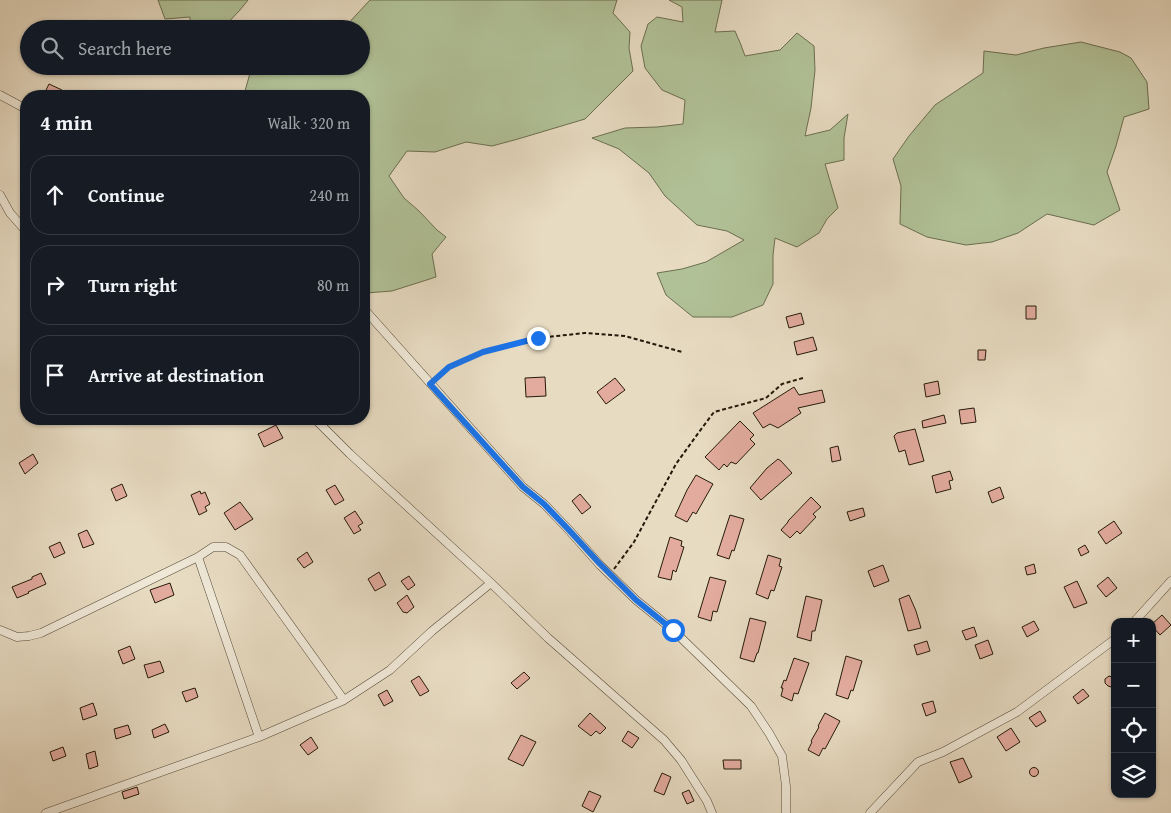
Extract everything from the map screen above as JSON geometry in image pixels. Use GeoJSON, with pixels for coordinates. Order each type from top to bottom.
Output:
{"type":"FeatureCollection","features":[{"type":"Feature","properties":{"kind":"street"},"geometry":{"type":"LineString","coordinates":[[0,95],[20,106]]}},
{"type":"Feature","properties":{"kind":"street"},"geometry":{"type":"LineString","coordinates":[[0,195],[10,213],[20,224]]}},
{"type":"Feature","properties":{"kind":"street"},"geometry":{"type":"LineString","coordinates":[[370,316],[523,487],[550,510],[610,575],[636,600],[673,630],[751,706],[770,733],[782,756],[786,786],[786,813]]}},
{"type":"Feature","properties":{"kind":"street"},"geometry":{"type":"LineString","coordinates":[[320,425],[548,638],[664,740],[681,760],[707,801],[712,813]]}},
{"type":"Feature","properties":{"kind":"street"},"geometry":{"type":"LineString","coordinates":[[0,630],[18,637],[41,633],[213,547],[226,546],[240,555],[344,700]]}},
{"type":"Feature","properties":{"kind":"street"},"geometry":{"type":"LineString","coordinates":[[198,556],[259,737]]}},
{"type":"Feature","properties":{"kind":"street"},"geometry":{"type":"LineString","coordinates":[[1138,618],[1171,581]]}},
{"type":"Feature","properties":{"kind":"street"},"geometry":{"type":"LineString","coordinates":[[46,813],[259,737],[344,700],[390,670],[432,631],[491,583]]}},
{"type":"Feature","properties":{"kind":"street"},"geometry":{"type":"LineString","coordinates":[[870,813],[918,762],[942,752],[1016,712],[1111,642]]}},
{"type":"Feature","properties":{"kind":"path"},"geometry":{"type":"LineString","coordinates":[[430,384],[449,367],[483,352],[538,338],[584,333],[625,336],[682,352]]}},
{"type":"Feature","properties":{"kind":"path"},"geometry":{"type":"LineString","coordinates":[[610,575],[634,542],[676,464],[714,412],[766,398],[782,384],[803,378]]}},
{"type":"Feature","properties":{"kind":"green space"},"geometry":{"type":"Polygon","coordinates":[[[158,0],[248,0],[231,20],[190,20],[190,17],[165,19],[158,0]]]}},
{"type":"Feature","properties":{"kind":"green space"},"geometry":{"type":"Polygon","coordinates":[[[370,0],[617,0],[613,13],[630,32],[629,48],[633,71],[585,119],[492,146],[466,142],[435,152],[407,151],[389,176],[404,198],[446,237],[432,254],[436,277],[392,291],[370,293],[370,90],[245,90],[249,75],[370,75],[370,20],[351,20],[370,0]]]}},
{"type":"Feature","properties":{"kind":"green space"},"geometry":{"type":"Polygon","coordinates":[[[669,0],[722,0],[715,32],[735,31],[745,56],[780,50],[797,33],[814,46],[815,70],[811,108],[805,136],[830,130],[848,114],[844,138],[844,160],[825,164],[838,208],[827,219],[819,233],[797,247],[775,238],[773,284],[763,305],[732,317],[693,317],[666,295],[657,273],[682,269],[706,262],[744,240],[727,231],[697,225],[665,196],[649,173],[619,149],[592,138],[625,128],[683,124],[685,100],[662,90],[645,68],[641,46],[648,24],[657,17],[683,22],[682,7],[669,0]]]}},
{"type":"Feature","properties":{"kind":"green space"},"geometry":{"type":"Polygon","coordinates":[[[1081,42],[1120,52],[1131,58],[1147,82],[1149,109],[1124,117],[1107,172],[1120,210],[1094,225],[1047,214],[1018,233],[992,242],[966,245],[927,237],[900,224],[901,186],[893,159],[935,105],[983,73],[984,51],[1016,55],[1081,42]]]}},
{"type":"Feature","properties":{"kind":"building"},"geometry":{"type":"Polygon","coordinates":[[[49,84],[62,90],[46,90],[49,84]]]}},
{"type":"Feature","properties":{"kind":"building"},"geometry":{"type":"Polygon","coordinates":[[[1026,306],[1036,306],[1036,319],[1026,319],[1026,306]]]}},
{"type":"Feature","properties":{"kind":"building"},"geometry":{"type":"Polygon","coordinates":[[[801,313],[804,324],[789,328],[786,317],[801,313]]]}},
{"type":"Feature","properties":{"kind":"building"},"geometry":{"type":"Polygon","coordinates":[[[813,337],[817,350],[797,355],[794,342],[813,337]]]}},
{"type":"Feature","properties":{"kind":"building"},"geometry":{"type":"Polygon","coordinates":[[[978,350],[986,350],[985,360],[978,360],[978,350]]]}},
{"type":"Feature","properties":{"kind":"building"},"geometry":{"type":"Polygon","coordinates":[[[545,377],[546,396],[526,397],[525,378],[545,377]]]}},
{"type":"Feature","properties":{"kind":"building"},"geometry":{"type":"Polygon","coordinates":[[[615,378],[625,390],[606,404],[597,392],[615,378]]]}},
{"type":"Feature","properties":{"kind":"building"},"geometry":{"type":"Polygon","coordinates":[[[938,381],[940,394],[926,397],[924,384],[938,381]]]}},
{"type":"Feature","properties":{"kind":"building"},"geometry":{"type":"Polygon","coordinates":[[[794,387],[799,395],[822,390],[825,402],[798,408],[801,413],[778,428],[770,424],[763,428],[753,413],[794,387]]]}},
{"type":"Feature","properties":{"kind":"building"},"geometry":{"type":"Polygon","coordinates":[[[974,408],[976,422],[961,424],[959,410],[974,408]]]}},
{"type":"Feature","properties":{"kind":"building"},"geometry":{"type":"Polygon","coordinates":[[[944,415],[946,423],[923,428],[922,421],[944,415]]]}},
{"type":"Feature","properties":{"kind":"building"},"geometry":{"type":"Polygon","coordinates":[[[740,421],[754,435],[750,439],[755,444],[736,464],[731,462],[727,467],[724,464],[719,470],[705,457],[740,421]]]}},
{"type":"Feature","properties":{"kind":"building"},"geometry":{"type":"Polygon","coordinates":[[[276,425],[283,438],[264,447],[258,434],[276,425]]]}},
{"type":"Feature","properties":{"kind":"building"},"geometry":{"type":"Polygon","coordinates":[[[915,429],[924,461],[909,465],[905,450],[899,452],[894,436],[897,433],[915,429]]]}},
{"type":"Feature","properties":{"kind":"building"},"geometry":{"type":"Polygon","coordinates":[[[838,446],[841,460],[832,462],[830,448],[838,446]]]}},
{"type":"Feature","properties":{"kind":"building"},"geometry":{"type":"Polygon","coordinates":[[[33,454],[38,463],[25,474],[19,463],[33,454]]]}},
{"type":"Feature","properties":{"kind":"building"},"geometry":{"type":"Polygon","coordinates":[[[778,459],[792,473],[761,500],[750,488],[767,468],[778,459]]]}},
{"type":"Feature","properties":{"kind":"building"},"geometry":{"type":"Polygon","coordinates":[[[950,471],[953,480],[949,481],[951,489],[936,493],[932,476],[950,471]]]}},
{"type":"Feature","properties":{"kind":"building"},"geometry":{"type":"Polygon","coordinates":[[[696,475],[713,484],[696,514],[693,512],[687,522],[675,516],[696,475]]]}},
{"type":"Feature","properties":{"kind":"building"},"geometry":{"type":"Polygon","coordinates":[[[122,484],[127,496],[116,501],[111,489],[122,484]]]}},
{"type":"Feature","properties":{"kind":"building"},"geometry":{"type":"Polygon","coordinates":[[[335,485],[344,500],[335,505],[326,490],[335,485]]]}},
{"type":"Feature","properties":{"kind":"building"},"geometry":{"type":"Polygon","coordinates":[[[1000,487],[1004,498],[992,503],[988,492],[1000,487]]]}},
{"type":"Feature","properties":{"kind":"building"},"geometry":{"type":"Polygon","coordinates":[[[200,491],[201,494],[205,492],[210,504],[205,507],[207,511],[199,515],[191,495],[200,491]]]}},
{"type":"Feature","properties":{"kind":"building"},"geometry":{"type":"Polygon","coordinates":[[[580,494],[591,507],[582,514],[572,501],[580,494]]]}},
{"type":"Feature","properties":{"kind":"building"},"geometry":{"type":"Polygon","coordinates":[[[811,497],[821,507],[813,514],[816,517],[800,534],[797,531],[790,538],[781,530],[811,497]]]}},
{"type":"Feature","properties":{"kind":"building"},"geometry":{"type":"Polygon","coordinates":[[[240,502],[253,519],[235,530],[224,513],[240,502]]]}},
{"type":"Feature","properties":{"kind":"building"},"geometry":{"type":"Polygon","coordinates":[[[863,508],[865,516],[850,521],[847,512],[863,508]]]}},
{"type":"Feature","properties":{"kind":"building"},"geometry":{"type":"Polygon","coordinates":[[[355,511],[363,523],[358,526],[361,530],[354,534],[344,518],[355,511]]]}},
{"type":"Feature","properties":{"kind":"building"},"geometry":{"type":"Polygon","coordinates":[[[730,515],[744,519],[734,551],[732,550],[729,559],[717,555],[730,515]]]}},
{"type":"Feature","properties":{"kind":"building"},"geometry":{"type":"Polygon","coordinates":[[[1114,521],[1122,533],[1106,544],[1098,532],[1114,521]]]}},
{"type":"Feature","properties":{"kind":"building"},"geometry":{"type":"Polygon","coordinates":[[[87,530],[94,544],[83,548],[78,534],[87,530]]]}},
{"type":"Feature","properties":{"kind":"building"},"geometry":{"type":"Polygon","coordinates":[[[670,537],[682,541],[681,546],[684,547],[676,572],[673,570],[671,580],[658,577],[670,537]]]}},
{"type":"Feature","properties":{"kind":"building"},"geometry":{"type":"Polygon","coordinates":[[[60,542],[65,553],[54,558],[49,547],[60,542]]]}},
{"type":"Feature","properties":{"kind":"building"},"geometry":{"type":"Polygon","coordinates":[[[1085,545],[1089,552],[1081,556],[1078,549],[1085,545]]]}},
{"type":"Feature","properties":{"kind":"building"},"geometry":{"type":"Polygon","coordinates":[[[307,552],[313,562],[304,568],[297,559],[307,552]]]}},
{"type":"Feature","properties":{"kind":"building"},"geometry":{"type":"Polygon","coordinates":[[[768,555],[781,559],[779,566],[782,567],[774,591],[771,590],[768,599],[756,594],[768,555]]]}},
{"type":"Feature","properties":{"kind":"building"},"geometry":{"type":"Polygon","coordinates":[[[1034,564],[1036,573],[1027,575],[1025,567],[1034,564]]]}},
{"type":"Feature","properties":{"kind":"building"},"geometry":{"type":"Polygon","coordinates":[[[883,565],[889,581],[874,587],[868,571],[883,565]]]}},
{"type":"Feature","properties":{"kind":"building"},"geometry":{"type":"Polygon","coordinates":[[[379,572],[386,585],[375,591],[368,579],[379,572]]]}},
{"type":"Feature","properties":{"kind":"building"},"geometry":{"type":"Polygon","coordinates":[[[41,573],[46,584],[17,598],[12,587],[41,573]]]}},
{"type":"Feature","properties":{"kind":"building"},"geometry":{"type":"Polygon","coordinates":[[[409,576],[415,585],[408,590],[401,581],[409,576]]]}},
{"type":"Feature","properties":{"kind":"building"},"geometry":{"type":"Polygon","coordinates":[[[710,577],[726,581],[717,612],[713,611],[711,621],[698,617],[710,577]]]}},
{"type":"Feature","properties":{"kind":"building"},"geometry":{"type":"Polygon","coordinates":[[[1108,577],[1117,588],[1106,597],[1097,586],[1108,577]]]}},
{"type":"Feature","properties":{"kind":"building"},"geometry":{"type":"Polygon","coordinates":[[[1077,581],[1087,603],[1074,608],[1064,587],[1077,581]]]}},
{"type":"Feature","properties":{"kind":"building"},"geometry":{"type":"Polygon","coordinates":[[[170,583],[174,595],[155,603],[150,590],[170,583]]]}},
{"type":"Feature","properties":{"kind":"building"},"geometry":{"type":"Polygon","coordinates":[[[407,595],[414,607],[407,613],[403,612],[397,603],[407,595]]]}},
{"type":"Feature","properties":{"kind":"building"},"geometry":{"type":"Polygon","coordinates":[[[909,595],[921,628],[908,631],[899,599],[909,595]]]}},
{"type":"Feature","properties":{"kind":"building"},"geometry":{"type":"Polygon","coordinates":[[[806,596],[822,600],[815,631],[812,631],[811,641],[797,637],[806,596]]]}},
{"type":"Feature","properties":{"kind":"building"},"geometry":{"type":"Polygon","coordinates":[[[1162,615],[1171,625],[1160,635],[1156,630],[1156,620],[1162,615]]]}},
{"type":"Feature","properties":{"kind":"building"},"geometry":{"type":"Polygon","coordinates":[[[750,618],[766,622],[754,662],[740,658],[750,618]]]}},
{"type":"Feature","properties":{"kind":"building"},"geometry":{"type":"Polygon","coordinates":[[[1034,621],[1039,630],[1027,637],[1022,627],[1034,621]]]}},
{"type":"Feature","properties":{"kind":"building"},"geometry":{"type":"Polygon","coordinates":[[[974,627],[977,636],[966,640],[962,631],[974,627]]]}},
{"type":"Feature","properties":{"kind":"building"},"geometry":{"type":"Polygon","coordinates":[[[988,640],[993,654],[980,659],[975,645],[988,640]]]}},
{"type":"Feature","properties":{"kind":"building"},"geometry":{"type":"Polygon","coordinates":[[[927,641],[930,651],[917,655],[914,645],[927,641]]]}},
{"type":"Feature","properties":{"kind":"building"},"geometry":{"type":"Polygon","coordinates":[[[130,646],[135,659],[123,664],[118,651],[130,646]]]}},
{"type":"Feature","properties":{"kind":"building"},"geometry":{"type":"Polygon","coordinates":[[[846,656],[862,661],[853,691],[851,690],[848,699],[836,695],[846,656]]]}},
{"type":"Feature","properties":{"kind":"building"},"geometry":{"type":"Polygon","coordinates":[[[794,658],[809,663],[798,694],[794,693],[792,701],[781,696],[783,688],[781,688],[784,680],[786,681],[794,658]]]}},
{"type":"Feature","properties":{"kind":"building"},"geometry":{"type":"Polygon","coordinates":[[[160,661],[164,672],[148,678],[144,665],[160,661]]]}},
{"type":"Feature","properties":{"kind":"building"},"geometry":{"type":"Polygon","coordinates":[[[524,672],[530,678],[517,689],[511,683],[524,672]]]}},
{"type":"Feature","properties":{"kind":"building"},"geometry":{"type":"Polygon","coordinates":[[[419,676],[429,691],[420,696],[411,681],[419,676]]]}},
{"type":"Feature","properties":{"kind":"building"},"geometry":{"type":"Polygon","coordinates":[[[1111,677],[1111,687],[1105,683],[1105,679],[1111,677]]]}},
{"type":"Feature","properties":{"kind":"building"},"geometry":{"type":"Polygon","coordinates":[[[195,688],[198,697],[186,702],[182,692],[195,688]]]}},
{"type":"Feature","properties":{"kind":"building"},"geometry":{"type":"Polygon","coordinates":[[[1083,689],[1089,696],[1078,704],[1073,697],[1083,689]]]}},
{"type":"Feature","properties":{"kind":"building"},"geometry":{"type":"Polygon","coordinates":[[[387,690],[393,701],[384,706],[378,695],[387,690]]]}},
{"type":"Feature","properties":{"kind":"building"},"geometry":{"type":"Polygon","coordinates":[[[933,701],[936,712],[926,716],[922,704],[933,701]]]}},
{"type":"Feature","properties":{"kind":"building"},"geometry":{"type":"Polygon","coordinates":[[[93,703],[97,715],[83,720],[80,708],[93,703]]]}},
{"type":"Feature","properties":{"kind":"building"},"geometry":{"type":"Polygon","coordinates":[[[1040,711],[1046,721],[1036,727],[1029,718],[1040,711]]]}},
{"type":"Feature","properties":{"kind":"building"},"geometry":{"type":"Polygon","coordinates":[[[590,713],[606,728],[600,734],[596,731],[591,736],[578,726],[590,713]]]}},
{"type":"Feature","properties":{"kind":"building"},"geometry":{"type":"Polygon","coordinates":[[[825,713],[840,721],[825,749],[823,748],[819,756],[808,750],[825,713]]]}},
{"type":"Feature","properties":{"kind":"building"},"geometry":{"type":"Polygon","coordinates":[[[165,724],[169,732],[154,738],[152,730],[165,724]]]}},
{"type":"Feature","properties":{"kind":"building"},"geometry":{"type":"Polygon","coordinates":[[[128,725],[131,734],[116,739],[114,729],[128,725]]]}},
{"type":"Feature","properties":{"kind":"building"},"geometry":{"type":"Polygon","coordinates":[[[1011,728],[1020,742],[1006,751],[997,737],[1011,728]]]}},
{"type":"Feature","properties":{"kind":"building"},"geometry":{"type":"Polygon","coordinates":[[[628,731],[639,738],[632,748],[622,741],[628,731]]]}},
{"type":"Feature","properties":{"kind":"building"},"geometry":{"type":"Polygon","coordinates":[[[521,735],[536,742],[523,766],[508,759],[521,735]]]}},
{"type":"Feature","properties":{"kind":"building"},"geometry":{"type":"Polygon","coordinates":[[[311,737],[318,748],[308,755],[300,745],[311,737]]]}},
{"type":"Feature","properties":{"kind":"building"},"geometry":{"type":"Polygon","coordinates":[[[63,747],[66,756],[53,761],[50,752],[63,747]]]}},
{"type":"Feature","properties":{"kind":"building"},"geometry":{"type":"Polygon","coordinates":[[[95,751],[98,766],[89,769],[86,754],[95,751]]]}},
{"type":"Feature","properties":{"kind":"building"},"geometry":{"type":"Polygon","coordinates":[[[963,758],[972,777],[959,783],[950,762],[963,758]]]}},
{"type":"Feature","properties":{"kind":"building"},"geometry":{"type":"Polygon","coordinates":[[[723,760],[741,760],[741,769],[724,769],[723,760]]]}},
{"type":"Feature","properties":{"kind":"building"},"geometry":{"type":"Polygon","coordinates":[[[1034,767],[1039,772],[1034,777],[1029,772],[1034,767]]]}},
{"type":"Feature","properties":{"kind":"building"},"geometry":{"type":"Polygon","coordinates":[[[662,773],[671,777],[664,795],[654,791],[662,773]]]}},
{"type":"Feature","properties":{"kind":"building"},"geometry":{"type":"Polygon","coordinates":[[[137,787],[139,794],[124,799],[122,792],[137,787]]]}},
{"type":"Feature","properties":{"kind":"building"},"geometry":{"type":"Polygon","coordinates":[[[689,790],[694,801],[687,804],[682,793],[689,790]]]}},
{"type":"Feature","properties":{"kind":"building"},"geometry":{"type":"Polygon","coordinates":[[[589,791],[601,796],[593,812],[582,806],[589,791]]]}},
{"type":"Feature","properties":{"kind":"route"},"geometry":{"type":"LineString","coordinates":[[538,338],[483,352],[449,367],[430,384],[523,487],[544,504],[636,600],[673,630]]}}]}
